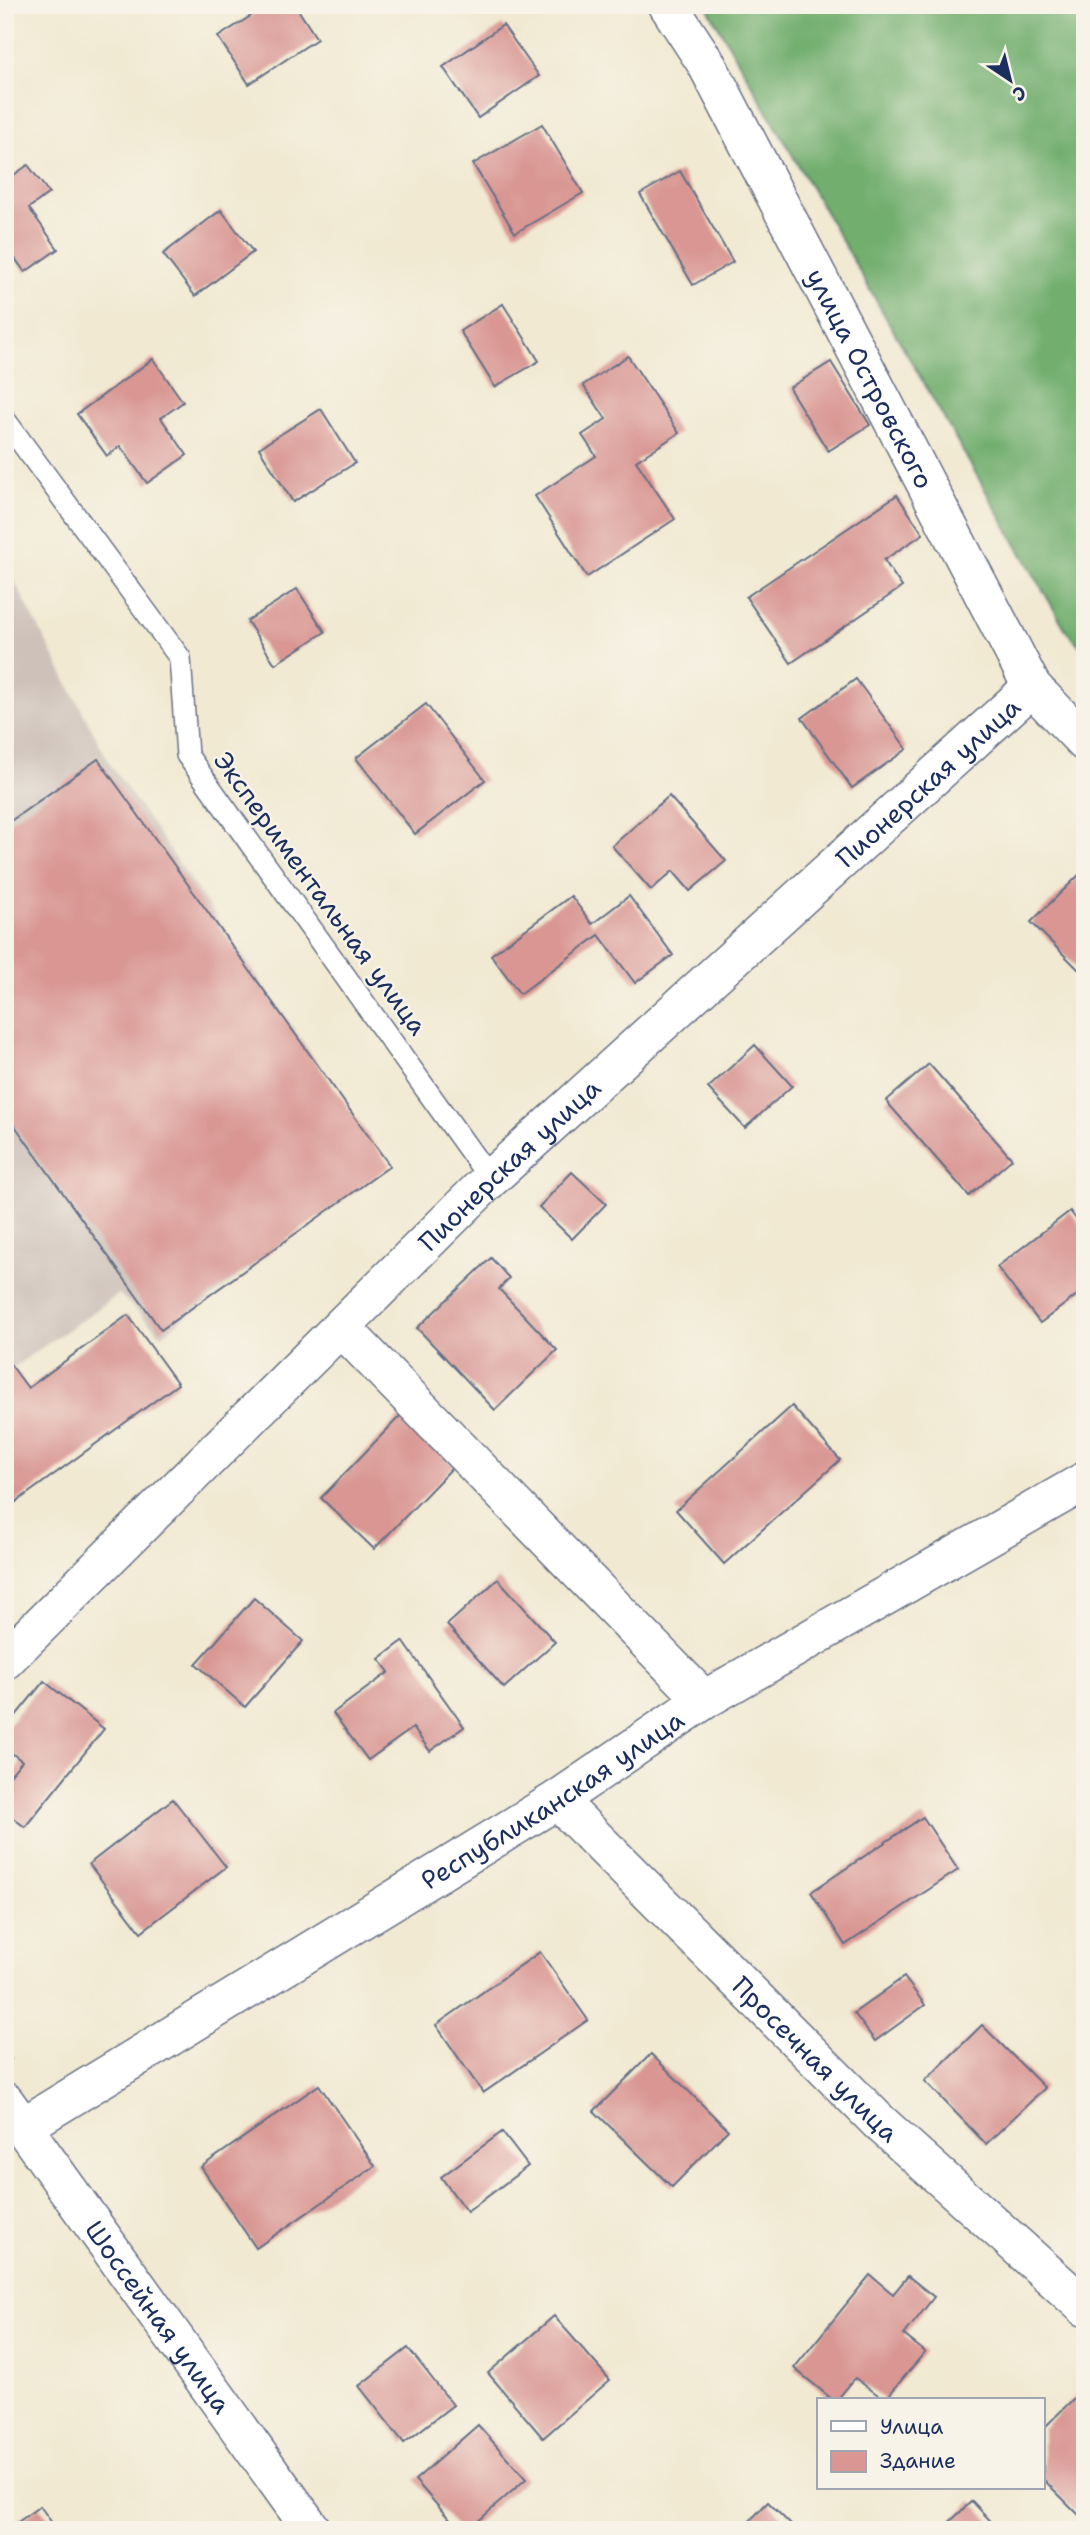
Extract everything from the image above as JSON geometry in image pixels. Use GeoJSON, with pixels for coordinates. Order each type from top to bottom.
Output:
{"type":"FeatureCollection","features":[{"type":"Feature","properties":{"kind":"street","name":"улица Островского"},"geometry":{"type":"LineString","coordinates":[[668,5],[706,63],[1031,687],[1085,742]]}},
{"type":"Feature","properties":{"kind":"street","name":"Пионерская улица"},"geometry":{"type":"LineString","coordinates":[[5,1660],[490,1179],[1031,687]]}},
{"type":"Feature","properties":{"kind":"street"},"geometry":{"type":"LineString","coordinates":[[342,1328],[704,1700]]}},
{"type":"Feature","properties":{"kind":"street","name":"Республиканская улица"},"geometry":{"type":"LineString","coordinates":[[15,2114],[556,1800],[704,1700],[1085,1481]]}},
{"type":"Feature","properties":{"kind":"street","name":"Просечная улица"},"geometry":{"type":"LineString","coordinates":[[556,1800],[879,2122],[1085,2307]]}},
{"type":"Feature","properties":{"kind":"street","name":"Шоссейная улица"},"geometry":{"type":"LineString","coordinates":[[15,2114],[312,2530]]}},
{"type":"Feature","properties":{"kind":"lane","name":"Экспериментальная улица"},"geometry":{"type":"LineString","coordinates":[[5,420],[180,658],[187,755],[490,1179]]}},
{"type":"Feature","properties":{"kind":"shaded area"},"geometry":{"type":"Polygon","coordinates":[[[5,563],[111,766],[387,1163],[162,1335],[119,1294],[5,1373],[5,563]]]}},
{"type":"Feature","properties":{"kind":"green space"},"geometry":{"type":"Polygon","coordinates":[[[706,5],[1085,5],[1085,651],[1067,632],[706,5]]]}},
{"type":"Feature","properties":{"kind":"building"},"geometry":{"type":"Polygon","coordinates":[[[268,5],[295,5],[317,39],[249,84],[218,37],[268,5]]]}},
{"type":"Feature","properties":{"kind":"building"},"geometry":{"type":"Polygon","coordinates":[[[503,25],[539,76],[478,118],[443,67],[503,25]]]}},
{"type":"Feature","properties":{"kind":"building"},"geometry":{"type":"Polygon","coordinates":[[[542,124],[583,193],[515,233],[473,164],[542,124]]]}},
{"type":"Feature","properties":{"kind":"building"},"geometry":{"type":"Polygon","coordinates":[[[28,165],[49,193],[29,208],[58,249],[25,272],[5,245],[5,181],[28,165]]]}},
{"type":"Feature","properties":{"kind":"building"},"geometry":{"type":"Polygon","coordinates":[[[680,171],[733,262],[693,285],[640,194],[680,171]]]}},
{"type":"Feature","properties":{"kind":"building"},"geometry":{"type":"Polygon","coordinates":[[[221,210],[253,252],[195,296],[163,254],[221,210]]]}},
{"type":"Feature","properties":{"kind":"building"},"geometry":{"type":"Polygon","coordinates":[[[503,304],[539,361],[495,387],[460,331],[503,304]]]}},
{"type":"Feature","properties":{"kind":"building"},"geometry":{"type":"Polygon","coordinates":[[[628,356],[679,433],[636,461],[675,519],[587,577],[535,496],[596,456],[582,435],[606,419],[583,385],[628,356]]]}},
{"type":"Feature","properties":{"kind":"building"},"geometry":{"type":"Polygon","coordinates":[[[153,359],[183,402],[161,418],[187,455],[147,483],[120,446],[107,456],[77,414],[153,359]]]}},
{"type":"Feature","properties":{"kind":"building"},"geometry":{"type":"Polygon","coordinates":[[[831,362],[870,425],[828,451],[789,388],[831,362]]]}},
{"type":"Feature","properties":{"kind":"building"},"geometry":{"type":"Polygon","coordinates":[[[321,409],[355,463],[293,502],[259,448],[321,409]]]}},
{"type":"Feature","properties":{"kind":"building"},"geometry":{"type":"Polygon","coordinates":[[[897,495],[923,534],[884,560],[902,587],[791,663],[746,597],[897,495]]]}},
{"type":"Feature","properties":{"kind":"building"},"geometry":{"type":"Polygon","coordinates":[[[297,589],[325,632],[275,664],[247,621],[297,589]]]}},
{"type":"Feature","properties":{"kind":"building"},"geometry":{"type":"Polygon","coordinates":[[[856,679],[907,749],[852,788],[802,718],[856,679]]]}},
{"type":"Feature","properties":{"kind":"building"},"geometry":{"type":"Polygon","coordinates":[[[426,704],[485,780],[415,834],[356,758],[426,704]]]}},
{"type":"Feature","properties":{"kind":"building"},"geometry":{"type":"Polygon","coordinates":[[[98,759],[390,1166],[161,1330],[5,1112],[5,825],[98,759]]]}},
{"type":"Feature","properties":{"kind":"building"},"geometry":{"type":"Polygon","coordinates":[[[669,796],[726,861],[690,891],[673,871],[651,890],[612,846],[669,796]]]}},
{"type":"Feature","properties":{"kind":"building"},"geometry":{"type":"Polygon","coordinates":[[[1085,869],[1085,976],[1031,922],[1085,869]]]}},
{"type":"Feature","properties":{"kind":"building"},"geometry":{"type":"Polygon","coordinates":[[[571,896],[592,924],[629,896],[673,955],[635,983],[599,935],[520,994],[491,955],[571,896]]]}},
{"type":"Feature","properties":{"kind":"building"},"geometry":{"type":"Polygon","coordinates":[[[755,1045],[792,1086],[745,1128],[708,1088],[755,1045]]]}},
{"type":"Feature","properties":{"kind":"building"},"geometry":{"type":"Polygon","coordinates":[[[929,1064],[1012,1159],[969,1196],[886,1101],[929,1064]]]}},
{"type":"Feature","properties":{"kind":"building"},"geometry":{"type":"Polygon","coordinates":[[[572,1172],[606,1204],[572,1239],[539,1207],[572,1172]]]}},
{"type":"Feature","properties":{"kind":"building"},"geometry":{"type":"Polygon","coordinates":[[[1070,1211],[1085,1231],[1085,1289],[1040,1323],[997,1267],[1070,1211]]]}},
{"type":"Feature","properties":{"kind":"building"},"geometry":{"type":"Polygon","coordinates":[[[491,1258],[509,1278],[499,1289],[557,1350],[495,1410],[417,1328],[491,1258]]]}},
{"type":"Feature","properties":{"kind":"building"},"geometry":{"type":"Polygon","coordinates":[[[128,1315],[178,1384],[5,1510],[5,1357],[28,1388],[128,1315]]]}},
{"type":"Feature","properties":{"kind":"building"},"geometry":{"type":"Polygon","coordinates":[[[792,1406],[840,1460],[724,1564],[676,1510],[792,1406]]]}},
{"type":"Feature","properties":{"kind":"building"},"geometry":{"type":"Polygon","coordinates":[[[402,1414],[455,1465],[374,1549],[321,1498],[402,1414]]]}},
{"type":"Feature","properties":{"kind":"building"},"geometry":{"type":"Polygon","coordinates":[[[498,1579],[555,1642],[504,1688],[447,1625],[498,1579]]]}},
{"type":"Feature","properties":{"kind":"building"},"geometry":{"type":"Polygon","coordinates":[[[254,1598],[303,1641],[245,1707],[196,1664],[254,1598]]]}},
{"type":"Feature","properties":{"kind":"building"},"geometry":{"type":"Polygon","coordinates":[[[403,1641],[464,1727],[430,1751],[413,1728],[368,1760],[333,1713],[389,1672],[379,1659],[403,1641]]]}},
{"type":"Feature","properties":{"kind":"building"},"geometry":{"type":"Polygon","coordinates":[[[44,1681],[104,1729],[25,1827],[5,1812],[5,1781],[22,1761],[5,1748],[5,1729],[44,1681]]]}},
{"type":"Feature","properties":{"kind":"building"},"geometry":{"type":"Polygon","coordinates":[[[173,1799],[226,1867],[141,1932],[89,1864],[173,1799]]]}},
{"type":"Feature","properties":{"kind":"building"},"geometry":{"type":"Polygon","coordinates":[[[923,1817],[958,1870],[845,1945],[811,1892],[923,1817]]]}},
{"type":"Feature","properties":{"kind":"building"},"geometry":{"type":"Polygon","coordinates":[[[540,1952],[588,2020],[483,2093],[436,2025],[540,1952]]]}},
{"type":"Feature","properties":{"kind":"building"},"geometry":{"type":"Polygon","coordinates":[[[904,1977],[925,2005],[875,2041],[854,2013],[904,1977]]]}},
{"type":"Feature","properties":{"kind":"building"},"geometry":{"type":"Polygon","coordinates":[[[982,2025],[1045,2088],[986,2144],[925,2081],[982,2025]]]}},
{"type":"Feature","properties":{"kind":"building"},"geometry":{"type":"Polygon","coordinates":[[[651,2054],[728,2130],[672,2187],[594,2111],[651,2054]]]}},
{"type":"Feature","properties":{"kind":"building"},"geometry":{"type":"Polygon","coordinates":[[[319,2085],[375,2166],[256,2248],[201,2167],[319,2085]]]}},
{"type":"Feature","properties":{"kind":"building"},"geometry":{"type":"Polygon","coordinates":[[[502,2132],[528,2166],[467,2212],[441,2177],[502,2132]]]}},
{"type":"Feature","properties":{"kind":"building"},"geometry":{"type":"Polygon","coordinates":[[[870,2275],[893,2294],[908,2276],[934,2297],[904,2335],[925,2352],[887,2398],[882,2398],[855,2378],[839,2398],[831,2398],[794,2368],[870,2275]]]}},
{"type":"Feature","properties":{"kind":"building"},"geometry":{"type":"Polygon","coordinates":[[[554,2316],[610,2380],[543,2438],[488,2373],[554,2316]]]}},
{"type":"Feature","properties":{"kind":"building"},"geometry":{"type":"Polygon","coordinates":[[[408,2348],[453,2405],[404,2443],[359,2386],[408,2348]]]}},
{"type":"Feature","properties":{"kind":"building"},"geometry":{"type":"Polygon","coordinates":[[[1078,2394],[1085,2400],[1085,2521],[1044,2480],[1044,2428],[1078,2394]]]}},
{"type":"Feature","properties":{"kind":"building"},"geometry":{"type":"Polygon","coordinates":[[[478,2425],[526,2479],[468,2530],[459,2530],[415,2480],[478,2425]]]}},
{"type":"Feature","properties":{"kind":"building"},"geometry":{"type":"Polygon","coordinates":[[[972,2501],[999,2530],[941,2530],[972,2501]]]}},
{"type":"Feature","properties":{"kind":"building"},"geometry":{"type":"Polygon","coordinates":[[[768,2502],[796,2530],[741,2530],[768,2502]]]}},
{"type":"Feature","properties":{"kind":"building"},"geometry":{"type":"Polygon","coordinates":[[[40,2506],[57,2530],[7,2530],[40,2506]]]}}]}
